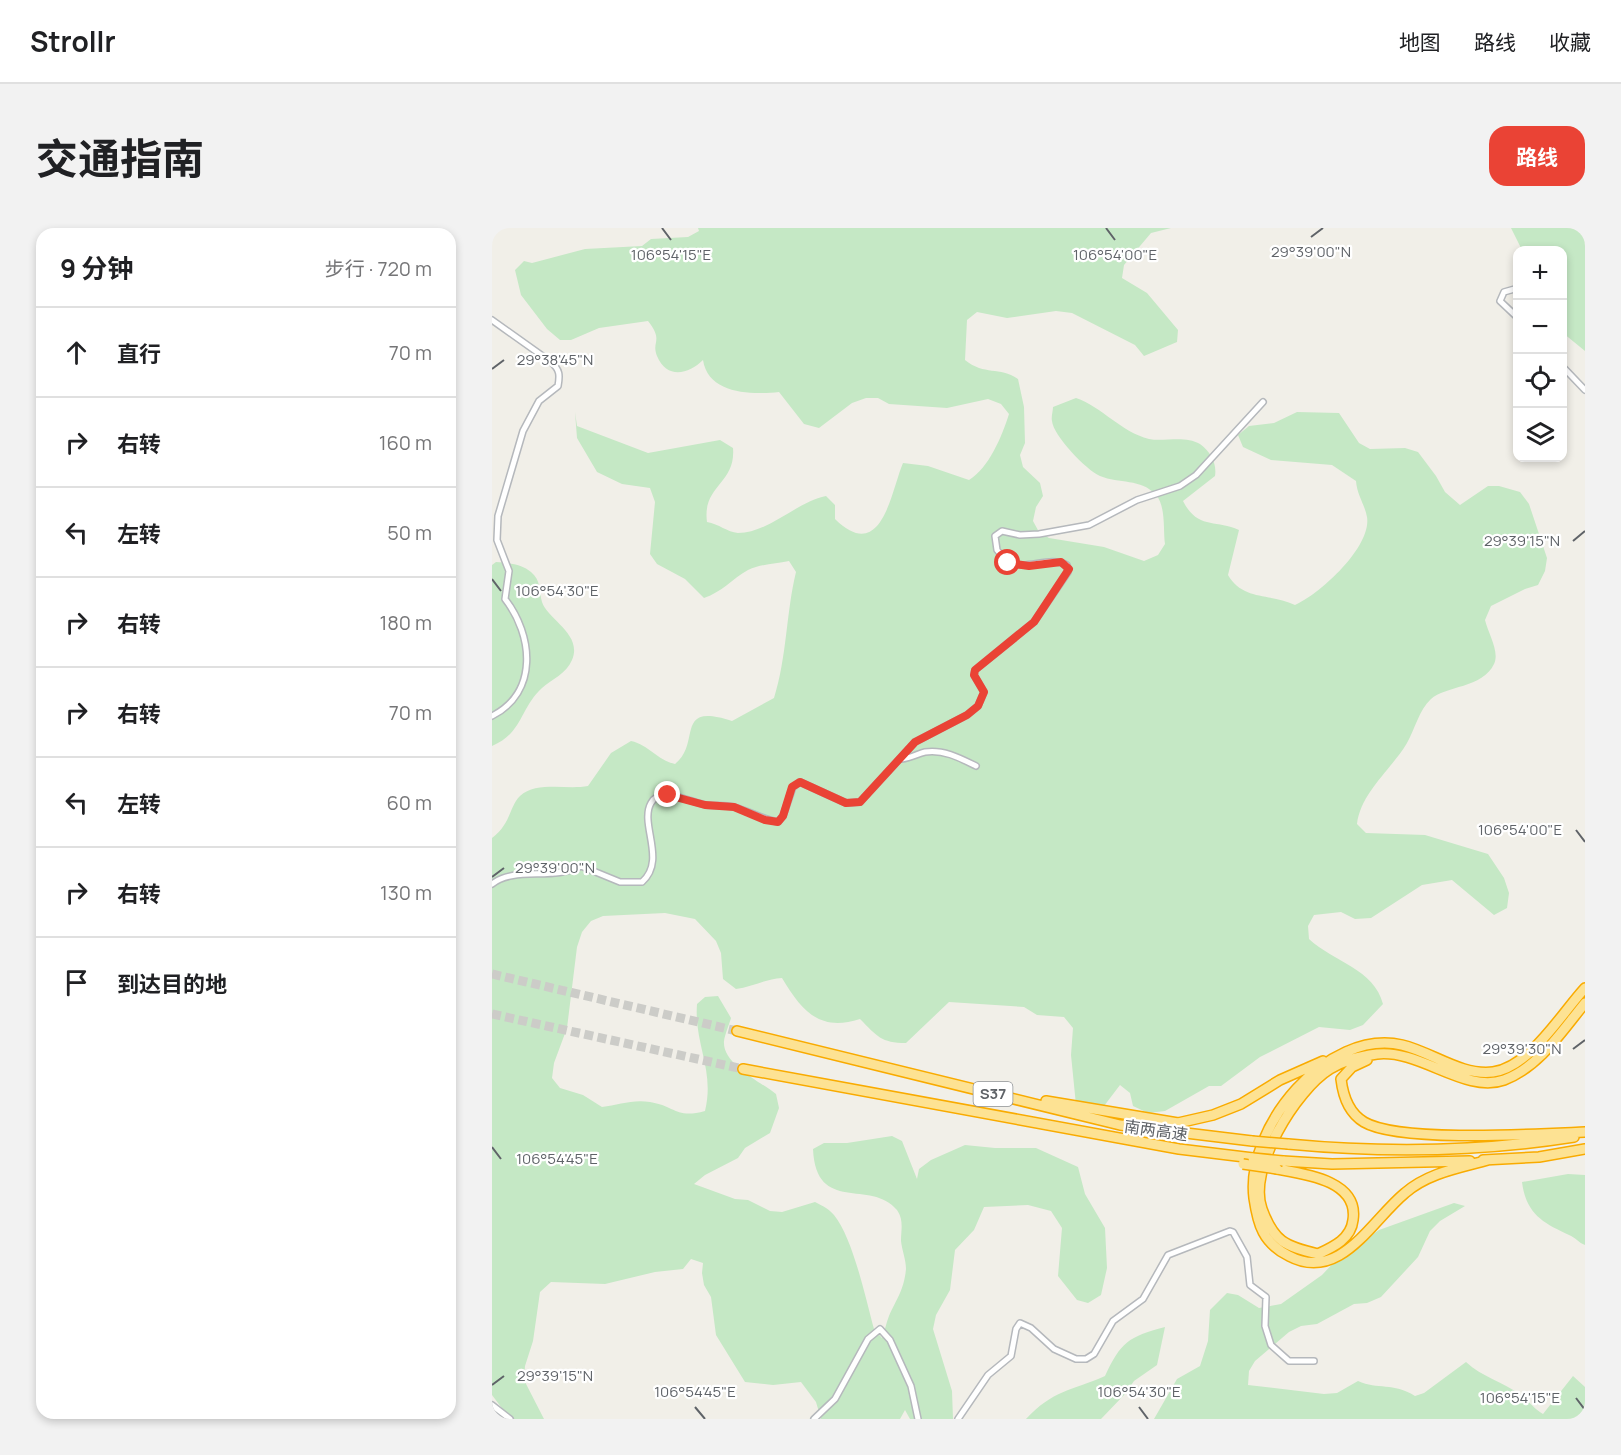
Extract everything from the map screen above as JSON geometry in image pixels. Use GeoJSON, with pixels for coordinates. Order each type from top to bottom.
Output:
{"type":"FeatureCollection","features":[{"type":"Feature","properties":{"kind":"highway"},"geometry":{"type":"LineString","coordinates":[[1457,1070],[1493,1072],[1518,1062],[1539,1042],[1585,988]]}},
{"type":"Feature","properties":{"kind":"highway"},"geometry":{"type":"LineString","coordinates":[[1179,1149],[1243,1164],[1277,1169],[1327,1181],[1346,1193],[1355,1206],[1353,1224],[1347,1236],[1336,1246],[1318,1254],[1288,1246],[1270,1231],[1260,1205],[1268,1149],[1303,1094],[1329,1070],[1380,1049],[1401,1045],[1480,1083],[1503,1080],[1532,1065],[1585,1003]]}},
{"type":"Feature","properties":{"kind":"highway","name":"南两高速"},"geometry":{"type":"LineString","coordinates":[[737,1031],[1120,1125],[1252,1141],[1345,1149],[1423,1150],[1539,1143],[1585,1134]]}},
{"type":"Feature","properties":{"kind":"highway"},"geometry":{"type":"LineString","coordinates":[[973,1089],[1179,1123],[1213,1115],[1241,1104],[1280,1080],[1333,1056],[1370,1045],[1380,1049]]}},
{"type":"Feature","properties":{"kind":"highway"},"geometry":{"type":"LineString","coordinates":[[1380,1049],[1352,1066],[1341,1079],[1343,1095],[1351,1111],[1365,1122],[1385,1129],[1423,1133],[1585,1134]]}},
{"type":"Feature","properties":{"kind":"highway"},"geometry":{"type":"LineString","coordinates":[[1333,1056],[1305,1079],[1276,1117],[1259,1149],[1252,1183],[1258,1226],[1277,1250],[1301,1263],[1328,1263],[1349,1248],[1405,1192],[1429,1176],[1488,1160]]}},
{"type":"Feature","properties":{"kind":"highway","name":"南两高速"},"geometry":{"type":"LineString","coordinates":[[742,1069],[1179,1149],[1283,1161],[1332,1164],[1408,1164],[1539,1156],[1585,1149]]}},
{"type":"Feature","properties":{"kind":"street"},"geometry":{"type":"LineString","coordinates":[[1513,289],[1504,292],[1500,301],[1513,313]]}},
{"type":"Feature","properties":{"kind":"street"},"geometry":{"type":"LineString","coordinates":[[492,320],[551,362],[558,368],[560,375],[558,386],[539,401],[523,431],[498,516],[497,540],[509,571],[505,598],[518,615],[525,636],[526,668],[514,701],[492,716]]}},
{"type":"Feature","properties":{"kind":"street"},"geometry":{"type":"LineString","coordinates":[[1567,370],[1585,390]]}},
{"type":"Feature","properties":{"kind":"street"},"geometry":{"type":"LineString","coordinates":[[492,884],[506,877],[563,874],[581,867],[620,882],[642,882],[648,877],[653,856],[648,810],[651,801],[658,797],[673,796],[705,805],[734,807],[765,820],[778,822],[783,816],[792,787],[800,782],[846,803],[860,802],[902,759],[915,742],[967,715],[978,706],[984,692],[974,675],[975,670],[1034,622],[1068,572],[1067,565],[1061,562],[1029,566],[1008,563],[997,550],[998,533],[1002,531],[1020,535],[1039,534],[1089,525],[1137,500],[1180,486],[1196,475],[1263,402]]}},
{"type":"Feature","properties":{"kind":"street"},"geometry":{"type":"LineString","coordinates":[[902,759],[926,752],[939,752],[953,755],[976,766]]}},
{"type":"Feature","properties":{"kind":"street"},"geometry":{"type":"LineString","coordinates":[[958,1419],[988,1375],[1011,1356],[1016,1329],[1020,1323],[1031,1328],[1054,1349],[1076,1359],[1086,1359],[1094,1354],[1113,1321],[1143,1299],[1168,1255],[1230,1231],[1233,1232],[1247,1257],[1250,1285],[1266,1297],[1265,1326],[1272,1345],[1289,1361],[1314,1362]]}},
{"type":"Feature","properties":{"kind":"street"},"geometry":{"type":"LineString","coordinates":[[814,1419],[835,1399],[868,1339],[880,1329],[890,1340],[911,1386],[918,1419]]}},
{"type":"Feature","properties":{"kind":"street"},"geometry":{"type":"LineString","coordinates":[[492,1405],[510,1419]]}},
{"type":"Feature","properties":{"kind":"green space"},"geometry":{"type":"Polygon","coordinates":[[[698,228],[1171,228],[1151,233],[1124,265],[1122,278],[1147,293],[1178,330],[1177,342],[1144,356],[1135,345],[1072,313],[1056,311],[1007,318],[977,312],[967,320],[965,360],[979,368],[1005,373],[1018,379],[1024,407],[1025,443],[1020,455],[1023,467],[1040,483],[1043,496],[1036,507],[1033,521],[1039,532],[1049,538],[1104,547],[1144,561],[1158,555],[1165,544],[1163,512],[1156,495],[1144,486],[1100,476],[1071,452],[1058,435],[1052,421],[1053,407],[1076,398],[1139,436],[1155,440],[1194,441],[1207,451],[1214,463],[1215,476],[1183,501],[1189,510],[1201,520],[1239,530],[1228,575],[1241,589],[1249,593],[1295,605],[1305,600],[1342,569],[1361,542],[1366,529],[1367,517],[1356,481],[1332,465],[1271,460],[1243,447],[1238,435],[1249,426],[1274,423],[1297,412],[1339,413],[1359,443],[1370,449],[1405,448],[1418,452],[1445,492],[1460,505],[1488,486],[1499,486],[1520,492],[1529,504],[1547,558],[1545,571],[1538,585],[1491,606],[1485,620],[1496,654],[1489,672],[1473,682],[1437,695],[1427,703],[1407,743],[1370,791],[1357,824],[1366,833],[1425,835],[1488,854],[1504,878],[1509,893],[1507,908],[1494,915],[1452,880],[1422,885],[1371,918],[1355,919],[1341,912],[1314,915],[1308,926],[1309,939],[1362,974],[1378,992],[1383,1004],[1363,1025],[1350,1030],[1319,1027],[1260,1057],[1221,1086],[1209,1086],[1165,1111],[1148,1113],[1133,1106],[1130,1093],[1120,1085],[1104,1106],[1076,1105],[1071,1055],[1073,1028],[1064,1017],[1037,1015],[1024,1007],[949,1002],[906,1043],[891,1042],[875,1034],[860,1019],[833,1023],[813,1016],[797,1000],[782,978],[736,989],[723,979],[721,953],[716,941],[695,919],[665,913],[603,916],[591,921],[582,932],[577,947],[567,1028],[554,1063],[552,1078],[560,1088],[583,1095],[602,1107],[644,1101],[681,1113],[705,1111],[708,1083],[698,1032],[697,1004],[705,997],[718,996],[731,1018],[724,1041],[729,1057],[744,1072],[776,1094],[779,1108],[770,1133],[745,1148],[738,1158],[705,1175],[694,1184],[735,1199],[748,1200],[770,1211],[782,1212],[815,1202],[830,1211],[841,1225],[847,1238],[874,1329],[882,1338],[905,1276],[901,1218],[897,1210],[886,1201],[873,1196],[834,1189],[824,1182],[816,1169],[813,1149],[824,1143],[847,1143],[892,1136],[902,1141],[917,1179],[919,1169],[931,1160],[965,1145],[1036,1148],[1078,1167],[1085,1194],[1105,1228],[1107,1268],[1101,1295],[1088,1303],[1077,1300],[1058,1276],[1062,1228],[1051,1211],[1028,1205],[984,1207],[974,1230],[955,1250],[950,1290],[936,1315],[933,1329],[952,1391],[953,1419],[910,1419],[905,1410],[900,1419],[821,1419],[816,1402],[801,1382],[773,1385],[745,1382],[716,1335],[711,1297],[704,1285],[703,1263],[691,1259],[683,1269],[655,1272],[605,1284],[551,1282],[540,1292],[533,1341],[525,1366],[524,1380],[544,1419],[510,1419],[492,1395],[492,838],[503,827],[516,800],[527,791],[543,787],[588,786],[611,753],[631,741],[675,764],[683,755],[695,721],[702,717],[714,717],[732,721],[774,698],[782,667],[796,572],[789,561],[758,566],[704,598],[685,579],[657,564],[650,554],[655,502],[650,488],[622,484],[597,472],[577,438],[575,412],[577,426],[648,453],[720,440],[733,448],[730,470],[709,500],[707,522],[738,533],[749,532],[772,523],[804,504],[826,496],[835,505],[835,519],[851,531],[864,534],[874,529],[882,519],[903,463],[928,466],[969,480],[989,460],[1009,414],[1001,404],[988,399],[947,408],[889,404],[878,398],[866,398],[852,403],[819,428],[804,424],[779,392],[744,392],[722,386],[713,380],[703,360],[685,371],[672,372],[666,369],[657,356],[655,333],[648,321],[599,328],[571,340],[560,340],[547,329],[521,295],[515,270],[524,261],[532,263],[585,249],[642,246],[651,239],[688,237],[699,231],[698,228]]]}},
{"type":"Feature","properties":{"kind":"green space"},"geometry":{"type":"Polygon","coordinates":[[[1511,228],[1585,228],[1585,351],[1567,336],[1567,246],[1520,246],[1511,228]]]}},
{"type":"Feature","properties":{"kind":"green space"},"geometry":{"type":"Polygon","coordinates":[[[496,562],[519,566],[534,575],[545,609],[569,635],[574,651],[570,665],[535,696],[510,734],[492,746],[492,565],[496,562]]]}},
{"type":"Feature","properties":{"kind":"green space"},"geometry":{"type":"Polygon","coordinates":[[[1568,1174],[1585,1175],[1585,1245],[1537,1216],[1527,1202],[1524,1193],[1522,1182],[1568,1174]]]}},
{"type":"Feature","properties":{"kind":"green space"},"geometry":{"type":"Polygon","coordinates":[[[1454,1203],[1465,1206],[1440,1221],[1430,1231],[1418,1257],[1381,1297],[1367,1303],[1354,1304],[1317,1324],[1301,1326],[1289,1332],[1255,1361],[1249,1371],[1248,1385],[1324,1394],[1337,1393],[1358,1381],[1393,1387],[1415,1396],[1424,1393],[1466,1362],[1479,1372],[1521,1395],[1543,1414],[1573,1376],[1585,1387],[1585,1419],[1154,1419],[1177,1379],[1200,1366],[1208,1341],[1210,1310],[1227,1293],[1238,1295],[1259,1308],[1281,1304],[1322,1275],[1339,1257],[1379,1230],[1454,1203]]]}},
{"type":"Feature","properties":{"kind":"green space"},"geometry":{"type":"Polygon","coordinates":[[[1165,1327],[1157,1365],[1134,1381],[1101,1419],[1026,1419],[1045,1402],[1063,1392],[1105,1376],[1121,1348],[1134,1338],[1165,1327]]]}},
{"type":"Feature","properties":{"kind":"tunnel"},"geometry":{"type":"LineString","coordinates":[[492,974],[737,1031]]}},
{"type":"Feature","properties":{"kind":"tunnel"},"geometry":{"type":"LineString","coordinates":[[492,1014],[743,1069]]}},
{"type":"Feature","properties":{"kind":"route"},"geometry":{"type":"LineString","coordinates":[[668,795],[705,805],[734,807],[765,820],[778,822],[783,816],[788,794],[792,787],[800,782],[846,803],[860,802],[902,759],[915,742],[967,715],[978,706],[983,699],[984,692],[974,675],[975,670],[1034,622],[1069,569],[1061,562],[1046,562],[1029,566],[1016,566],[1008,563]]}}]}
